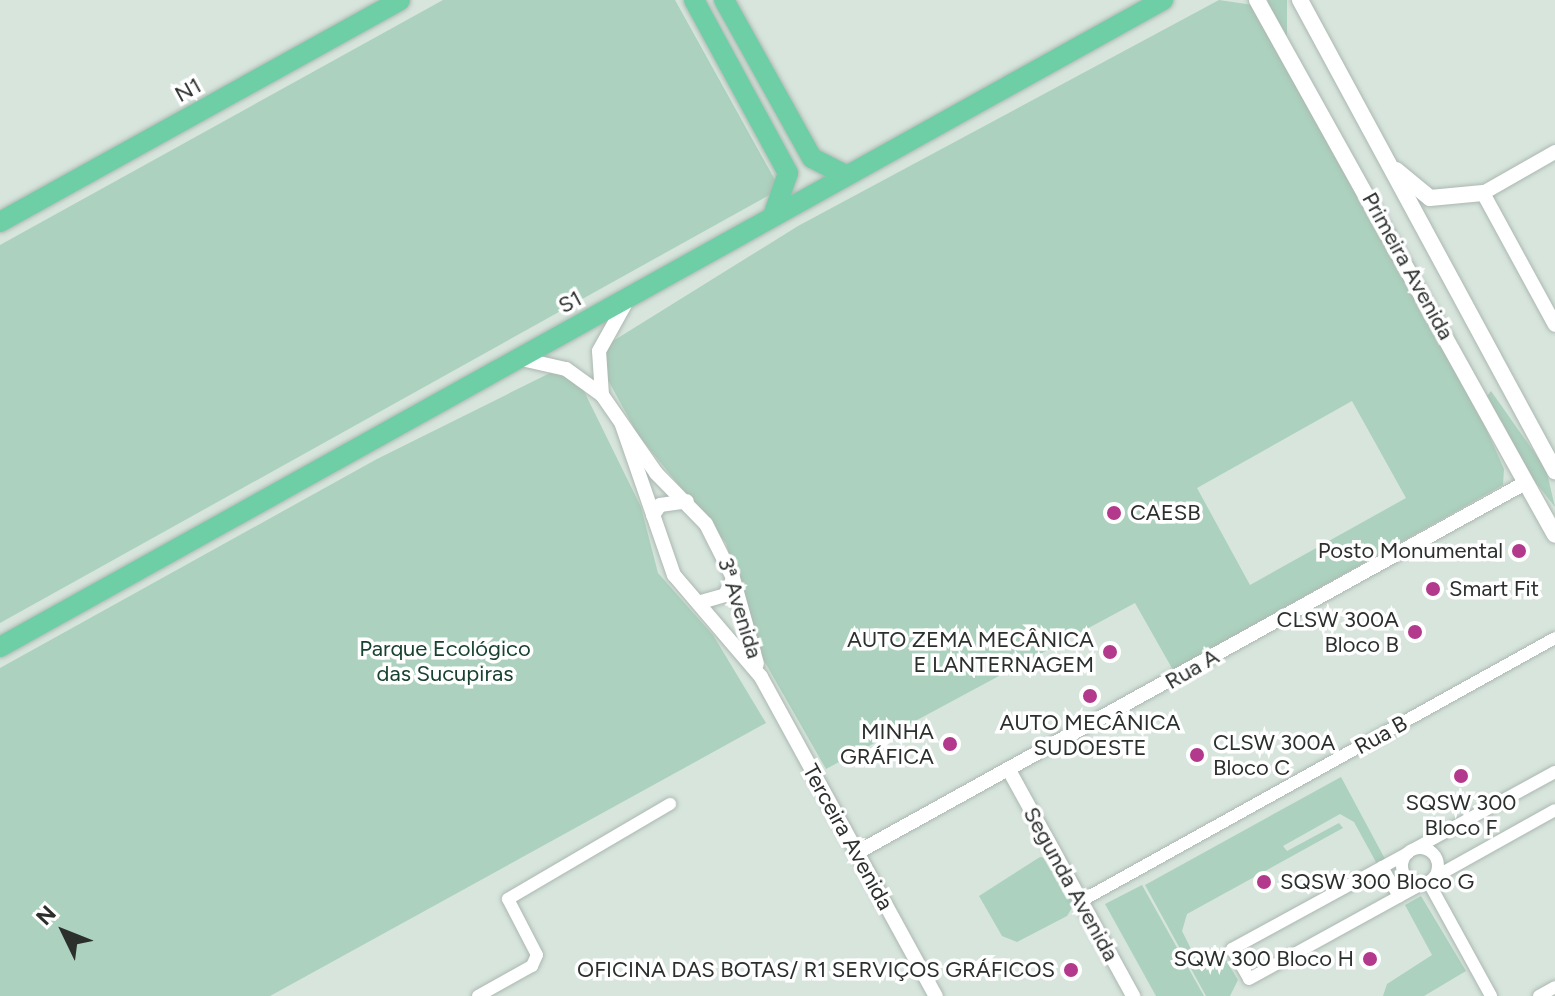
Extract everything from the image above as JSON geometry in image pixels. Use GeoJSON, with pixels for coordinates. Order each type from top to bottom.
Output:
{"type":"FeatureCollection","features":[{"type":"Feature","properties":{"kind":"highway","name":"N1"},"geometry":{"type":"LineString","coordinates":[[0,222],[400,0]]}},
{"type":"Feature","properties":{"kind":"highway"},"geometry":{"type":"LineString","coordinates":[[694,0],[788,173],[787,192],[772,216]]}},
{"type":"Feature","properties":{"kind":"highway"},"geometry":{"type":"LineString","coordinates":[[724,0],[805,148],[820,165],[846,175]]}},
{"type":"Feature","properties":{"kind":"highway","name":"S1"},"geometry":{"type":"LineString","coordinates":[[0,647],[1163,0]]}},
{"type":"Feature","properties":{"kind":"main road","name":"Primeira Avenida"},"geometry":{"type":"LineString","coordinates":[[1257,0],[1555,535]]}},
{"type":"Feature","properties":{"kind":"main road","name":"Primeira Avenida"},"geometry":{"type":"LineString","coordinates":[[1300,0],[1505,383],[1549,449],[1555,471]]}},
{"type":"Feature","properties":{"kind":"main road"},"geometry":{"type":"LineString","coordinates":[[1383,157],[1430,198],[1483,193]]}},
{"type":"Feature","properties":{"kind":"main road"},"geometry":{"type":"LineString","coordinates":[[1480,397],[1488,383],[1505,383]]}},
{"type":"Feature","properties":{"kind":"street"},"geometry":{"type":"LineString","coordinates":[[1555,152],[1483,193],[1555,325]]}},
{"type":"Feature","properties":{"kind":"street"},"geometry":{"type":"LineString","coordinates":[[602,395],[599,351],[629,298]]}},
{"type":"Feature","properties":{"kind":"street"},"geometry":{"type":"LineString","coordinates":[[517,358],[566,369],[602,395],[622,425]]}},
{"type":"Feature","properties":{"kind":"street","name":"3ª Avenida"},"geometry":{"type":"LineString","coordinates":[[622,425],[687,501],[722,548],[761,677]]}},
{"type":"Feature","properties":{"kind":"street","name":"3ª Avenida"},"geometry":{"type":"LineString","coordinates":[[622,425],[674,575],[701,602],[761,677]]}},
{"type":"Feature","properties":{"kind":"street","name":"Rua A"},"geometry":{"type":"LineString","coordinates":[[858,852],[1010,772],[1525,483]]}},
{"type":"Feature","properties":{"kind":"street"},"geometry":{"type":"LineString","coordinates":[[653,515],[660,505],[687,501]]}},
{"type":"Feature","properties":{"kind":"street"},"geometry":{"type":"LineString","coordinates":[[701,602],[725,595],[733,578]]}},
{"type":"Feature","properties":{"kind":"street","name":"Rua B"},"geometry":{"type":"LineString","coordinates":[[1081,901],[1555,638]]}},
{"type":"Feature","properties":{"kind":"street","name":"Terceira Avenida"},"geometry":{"type":"LineString","coordinates":[[761,677],[936,996]]}},
{"type":"Feature","properties":{"kind":"street","name":"Segunda Avenida"},"geometry":{"type":"LineString","coordinates":[[1010,772],[1133,996]]}},
{"type":"Feature","properties":{"kind":"street"},"geometry":{"type":"LineString","coordinates":[[1555,772],[1232,949],[1249,979],[1555,810]]}},
{"type":"Feature","properties":{"kind":"street"},"geometry":{"type":"LineString","coordinates":[[484,994],[532,966],[537,955],[508,899],[670,804]]}},
{"type":"Feature","properties":{"kind":"street"},"geometry":{"type":"LineString","coordinates":[[1412,850],[1432,853],[1428,882],[1491,996]]}},
{"type":"Feature","properties":{"kind":"street"},"geometry":{"type":"LineString","coordinates":[[1412,850],[1405,877],[1428,882]]}},
{"type":"Feature","properties":{"kind":"street"},"geometry":{"type":"LineString","coordinates":[[1382,867],[1399,897]]}},
{"type":"Feature","properties":{"kind":"street"},"geometry":{"type":"LineString","coordinates":[[1539,996],[1555,987]]}},
{"type":"Feature","properties":{"kind":"green space"},"geometry":{"type":"Polygon","coordinates":[[[443,0],[675,0],[780,189],[0,623],[0,245],[443,0]]]}},
{"type":"Feature","properties":{"kind":"green space"},"geometry":{"type":"Polygon","coordinates":[[[1219,0],[1253,5],[1473,399],[1504,469],[1503,485],[1173,670],[1135,603],[826,769],[755,645],[726,543],[638,435],[602,369],[605,346],[798,226],[1219,0]],[[1352,401],[1197,488],[1250,585],[1406,498],[1352,401]]]}},
{"type":"Feature","properties":{"kind":"green space"},"geometry":{"type":"Polygon","coordinates":[[[1268,0],[1287,0],[1287,434],[1268,434],[1268,0]]]}},
{"type":"Feature","properties":{"kind":"green space","name":"Parque Ecológico das Sucupiras"},"geometry":{"type":"Polygon","coordinates":[[[554,371],[580,383],[641,507],[658,573],[713,635],[766,723],[270,996],[0,996],[0,668],[377,459],[554,371]]]}},
{"type":"Feature","properties":{"kind":"green space"},"geometry":{"type":"Polygon","coordinates":[[[1491,391],[1546,469],[1555,507],[1533,479],[1487,396],[1491,391]]]}},
{"type":"Feature","properties":{"kind":"green space"},"geometry":{"type":"Polygon","coordinates":[[[1341,777],[1385,859],[1377,864],[1354,822],[1340,814],[1283,846],[1287,851],[1339,823],[1343,828],[1187,914],[1182,931],[1195,957],[1207,964],[1226,960],[1238,980],[1230,996],[1206,996],[1145,885],[1341,777]]]}},
{"type":"Feature","properties":{"kind":"green space"},"geometry":{"type":"Polygon","coordinates":[[[1040,857],[1049,858],[1075,903],[1067,916],[1017,942],[1002,936],[979,896],[1040,857]]]}},
{"type":"Feature","properties":{"kind":"green space"},"geometry":{"type":"Polygon","coordinates":[[[1142,885],[1204,996],[1156,996],[1105,904],[1142,885]]]}},
{"type":"Feature","properties":{"kind":"green space"},"geometry":{"type":"Polygon","coordinates":[[[1421,896],[1466,971],[1424,996],[1383,996],[1387,984],[1432,955],[1405,905],[1421,896]]]}},
{"type":"Feature","properties":{"kind":"place","name":"CAESB"},"geometry":{"type":"Point","coordinates":[1114,513]}},
{"type":"Feature","properties":{"kind":"place","name":"Posto Monumental"},"geometry":{"type":"Point","coordinates":[1519,551]}},
{"type":"Feature","properties":{"kind":"place","name":"Smart Fit"},"geometry":{"type":"Point","coordinates":[1433,589]}},
{"type":"Feature","properties":{"kind":"place","name":"CLSW 300A Bloco B"},"geometry":{"type":"Point","coordinates":[1415,632]}},
{"type":"Feature","properties":{"kind":"place","name":"AUTO ZEMA MECÂNICA E LANTERNAGEM"},"geometry":{"type":"Point","coordinates":[1110,652]}},
{"type":"Feature","properties":{"kind":"place","name":"AUTO MECÂNICA SUDOESTE"},"geometry":{"type":"Point","coordinates":[1090,696]}},
{"type":"Feature","properties":{"kind":"place","name":"MINHA GRÁFICA"},"geometry":{"type":"Point","coordinates":[950,744]}},
{"type":"Feature","properties":{"kind":"place","name":"CLSW 300A Bloco C"},"geometry":{"type":"Point","coordinates":[1197,755]}},
{"type":"Feature","properties":{"kind":"place","name":"SQSW 300 Bloco F"},"geometry":{"type":"Point","coordinates":[1461,776]}},
{"type":"Feature","properties":{"kind":"place","name":"SQSW 300 Bloco G"},"geometry":{"type":"Point","coordinates":[1264,882]}},
{"type":"Feature","properties":{"kind":"place","name":"SQW 300 Bloco H"},"geometry":{"type":"Point","coordinates":[1370,959]}},
{"type":"Feature","properties":{"kind":"place","name":"OFICINA DAS BOTAS/ R1 SERVIÇOS GRÁFICOS"},"geometry":{"type":"Point","coordinates":[1071,970]}}]}
